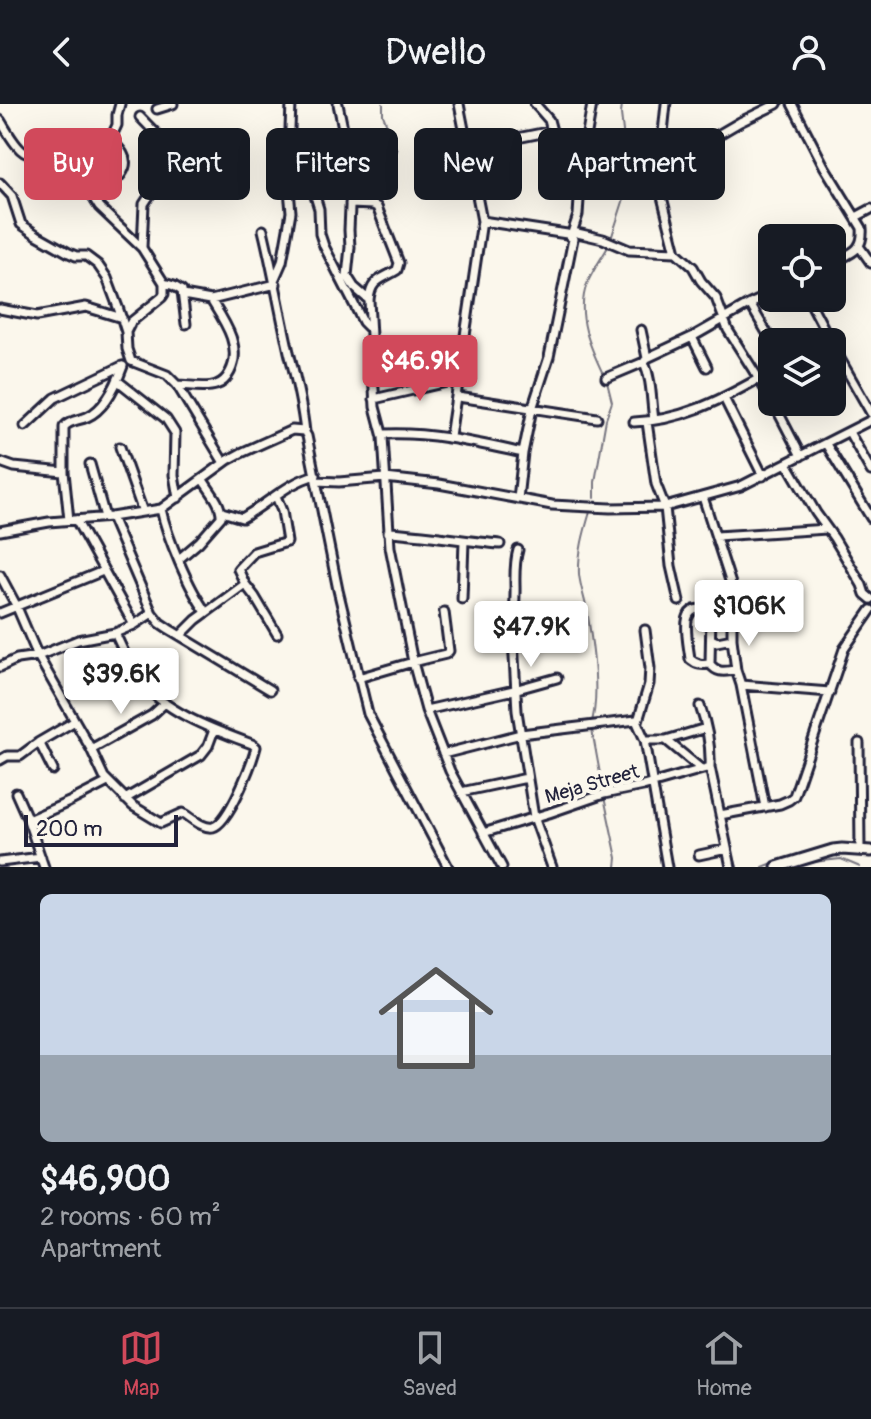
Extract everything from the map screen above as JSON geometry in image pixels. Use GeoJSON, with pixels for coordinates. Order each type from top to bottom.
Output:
{"type":"FeatureCollection","features":[{"type":"Feature","properties":{"kind":"main road"},"geometry":{"type":"LineString","coordinates":[[777,867],[802,863],[833,850],[866,850]]}},
{"type":"Feature","properties":{"kind":"street"},"geometry":{"type":"LineString","coordinates":[[116,128],[120,104]]}},
{"type":"Feature","properties":{"kind":"street"},"geometry":{"type":"LineString","coordinates":[[157,109],[173,104]]}},
{"type":"Feature","properties":{"kind":"street"},"geometry":{"type":"LineString","coordinates":[[290,128],[291,104]]}},
{"type":"Feature","properties":{"kind":"street"},"geometry":{"type":"LineString","coordinates":[[338,104],[350,162],[347,276],[369,300]]}},
{"type":"Feature","properties":{"kind":"street"},"geometry":{"type":"LineString","coordinates":[[459,104],[463,128]]}},
{"type":"Feature","properties":{"kind":"street"},"geometry":{"type":"LineString","coordinates":[[535,104],[549,120],[551,128]]}},
{"type":"Feature","properties":{"kind":"street"},"geometry":{"type":"LineString","coordinates":[[588,128],[592,104]]}},
{"type":"Feature","properties":{"kind":"street"},"geometry":{"type":"LineString","coordinates":[[725,131],[777,104]]}},
{"type":"Feature","properties":{"kind":"street"},"geometry":{"type":"LineString","coordinates":[[792,104],[824,166],[862,228],[863,240],[846,254]]}},
{"type":"Feature","properties":{"kind":"street"},"geometry":{"type":"LineString","coordinates":[[664,128],[666,106],[676,105]]}},
{"type":"Feature","properties":{"kind":"street"},"geometry":{"type":"LineString","coordinates":[[140,117],[179,157],[144,204],[142,248]]}},
{"type":"Feature","properties":{"kind":"street"},"geometry":{"type":"LineString","coordinates":[[0,120],[24,153]]}},
{"type":"Feature","properties":{"kind":"street"},"geometry":{"type":"LineString","coordinates":[[122,152],[122,173]]}},
{"type":"Feature","properties":{"kind":"street"},"geometry":{"type":"LineString","coordinates":[[0,183],[12,196],[21,224],[69,253],[86,256],[98,265],[107,278],[122,318],[131,361]]}},
{"type":"Feature","properties":{"kind":"street"},"geometry":{"type":"LineString","coordinates":[[95,200],[142,248],[164,283],[162,297],[131,322],[126,332]]}},
{"type":"Feature","properties":{"kind":"street"},"geometry":{"type":"LineString","coordinates":[[275,281],[282,262],[291,212],[290,200]]}},
{"type":"Feature","properties":{"kind":"street"},"geometry":{"type":"LineString","coordinates":[[316,200],[324,246],[363,322],[370,329]]}},
{"type":"Feature","properties":{"kind":"street"},"geometry":{"type":"LineString","coordinates":[[450,437],[482,221],[479,200]]}},
{"type":"Feature","properties":{"kind":"street"},"geometry":{"type":"LineString","coordinates":[[518,499],[532,409],[549,357],[580,200]]}},
{"type":"Feature","properties":{"kind":"street"},"geometry":{"type":"LineString","coordinates":[[634,422],[685,414],[724,398],[758,379],[723,318],[716,298],[693,267],[676,252],[663,200]]}},
{"type":"Feature","properties":{"kind":"street"},"geometry":{"type":"LineString","coordinates":[[350,204],[376,206],[399,263],[395,272],[374,283],[371,288],[370,329],[374,399],[383,437],[388,532],[413,662],[426,710],[443,754],[502,867]]}},
{"type":"Feature","properties":{"kind":"street"},"geometry":{"type":"LineString","coordinates":[[856,217],[871,209]]}},
{"type":"Feature","properties":{"kind":"street"},"geometry":{"type":"LineString","coordinates":[[482,221],[603,239],[629,250],[676,252]]}},
{"type":"Feature","properties":{"kind":"street"},"geometry":{"type":"LineString","coordinates":[[263,230],[299,387],[305,432],[358,678],[371,720],[448,867]]}},
{"type":"Feature","properties":{"kind":"street"},"geometry":{"type":"LineString","coordinates":[[859,246],[871,263]]}},
{"type":"Feature","properties":{"kind":"street"},"geometry":{"type":"LineString","coordinates":[[183,295],[211,300],[275,281]]}},
{"type":"Feature","properties":{"kind":"street"},"geometry":{"type":"LineString","coordinates":[[164,283],[182,291],[186,324]]}},
{"type":"Feature","properties":{"kind":"street"},"geometry":{"type":"LineString","coordinates":[[177,385],[216,385],[229,374],[233,365],[232,339],[211,300]]}},
{"type":"Feature","properties":{"kind":"street"},"geometry":{"type":"LineString","coordinates":[[606,378],[692,337],[758,300]]}},
{"type":"Feature","properties":{"kind":"street"},"geometry":{"type":"LineString","coordinates":[[750,304],[764,328]]}},
{"type":"Feature","properties":{"kind":"street"},"geometry":{"type":"LineString","coordinates":[[0,309],[37,316],[86,307],[122,318]]}},
{"type":"Feature","properties":{"kind":"street"},"geometry":{"type":"LineString","coordinates":[[641,330],[651,379],[650,421],[656,484],[665,507],[671,566],[679,601]]}},
{"type":"Feature","properties":{"kind":"street"},"geometry":{"type":"LineString","coordinates":[[692,337],[707,367]]}},
{"type":"Feature","properties":{"kind":"street"},"geometry":{"type":"LineString","coordinates":[[131,361],[167,375],[177,385],[224,463]]}},
{"type":"Feature","properties":{"kind":"street"},"geometry":{"type":"LineString","coordinates":[[25,426],[55,398],[131,361]]}},
{"type":"Feature","properties":{"kind":"street"},"geometry":{"type":"LineString","coordinates":[[123,366],[118,381],[90,416],[64,427],[64,472],[72,520],[134,625]]}},
{"type":"Feature","properties":{"kind":"street"},"geometry":{"type":"LineString","coordinates":[[846,374],[871,413]]}},
{"type":"Feature","properties":{"kind":"street"},"geometry":{"type":"LineString","coordinates":[[374,399],[460,379]]}},
{"type":"Feature","properties":{"kind":"street"},"geometry":{"type":"LineString","coordinates":[[118,381],[166,419],[175,433],[174,475],[178,498]]}},
{"type":"Feature","properties":{"kind":"street"},"geometry":{"type":"LineString","coordinates":[[458,397],[597,418]]}},
{"type":"Feature","properties":{"kind":"street"},"geometry":{"type":"LineString","coordinates":[[724,398],[763,476]]}},
{"type":"Feature","properties":{"kind":"street"},"geometry":{"type":"LineString","coordinates":[[781,416],[801,456]]}},
{"type":"Feature","properties":{"kind":"street"},"geometry":{"type":"LineString","coordinates":[[203,480],[222,512],[242,518],[304,478],[339,482],[385,478],[571,507],[665,507],[741,486],[871,420]]}},
{"type":"Feature","properties":{"kind":"street"},"geometry":{"type":"LineString","coordinates":[[0,531],[161,509],[246,450],[290,431],[300,429],[305,432]]}},
{"type":"Feature","properties":{"kind":"street"},"geometry":{"type":"LineString","coordinates":[[849,432],[871,471]]}},
{"type":"Feature","properties":{"kind":"street"},"geometry":{"type":"LineString","coordinates":[[383,437],[385,434],[401,434],[450,437],[523,453]]}},
{"type":"Feature","properties":{"kind":"street"},"geometry":{"type":"LineString","coordinates":[[826,444],[871,518]]}},
{"type":"Feature","properties":{"kind":"street"},"geometry":{"type":"LineString","coordinates":[[120,447],[143,512]]}},
{"type":"Feature","properties":{"kind":"street"},"geometry":{"type":"LineString","coordinates":[[0,462],[14,467],[64,472]]}},
{"type":"Feature","properties":{"kind":"street"},"geometry":{"type":"LineString","coordinates":[[787,463],[865,594],[871,599]]}},
{"type":"Feature","properties":{"kind":"street"},"geometry":{"type":"LineString","coordinates":[[90,464],[108,517],[152,613],[160,623],[270,690]]}},
{"type":"Feature","properties":{"kind":"street"},"geometry":{"type":"LineString","coordinates":[[276,496],[287,542],[257,551],[238,569],[277,634]]}},
{"type":"Feature","properties":{"kind":"street"},"geometry":{"type":"LineString","coordinates":[[703,497],[732,587],[732,639],[736,670],[765,807]]}},
{"type":"Feature","properties":{"kind":"street"},"geometry":{"type":"LineString","coordinates":[[161,509],[191,588],[206,612]]}},
{"type":"Feature","properties":{"kind":"street"},"geometry":{"type":"LineString","coordinates":[[179,559],[205,535],[222,512]]}},
{"type":"Feature","properties":{"kind":"street"},"geometry":{"type":"LineString","coordinates":[[716,536],[827,529]]}},
{"type":"Feature","properties":{"kind":"street"},"geometry":{"type":"LineString","coordinates":[[388,532],[500,544]]}},
{"type":"Feature","properties":{"kind":"street"},"geometry":{"type":"LineString","coordinates":[[462,599],[464,541]]}},
{"type":"Feature","properties":{"kind":"street"},"geometry":{"type":"LineString","coordinates":[[518,550],[514,561],[515,610],[512,621],[514,690],[534,817],[552,867]]}},
{"type":"Feature","properties":{"kind":"street"},"geometry":{"type":"LineString","coordinates":[[0,613],[103,571]]}},
{"type":"Feature","properties":{"kind":"street"},"geometry":{"type":"LineString","coordinates":[[0,575],[38,656],[108,782],[133,806],[161,823],[182,813],[208,827],[220,823],[244,780],[256,749],[252,744],[214,730],[165,703],[139,678],[115,633]]}},
{"type":"Feature","properties":{"kind":"street"},"geometry":{"type":"LineString","coordinates":[[181,635],[206,612],[245,584]]}},
{"type":"Feature","properties":{"kind":"street"},"geometry":{"type":"LineString","coordinates":[[710,664],[702,665],[690,659],[686,620],[697,609],[711,612],[710,664],[719,672],[736,670]]}},
{"type":"Feature","properties":{"kind":"street"},"geometry":{"type":"LineString","coordinates":[[720,815],[786,802],[794,796],[846,645],[871,610]]}},
{"type":"Feature","properties":{"kind":"street"},"geometry":{"type":"LineString","coordinates":[[358,678],[448,653],[444,612]]}},
{"type":"Feature","properties":{"kind":"street"},"geometry":{"type":"LineString","coordinates":[[0,667],[78,640],[115,633],[152,613]]}},
{"type":"Feature","properties":{"kind":"street"},"geometry":{"type":"LineString","coordinates":[[645,630],[649,684],[638,721],[654,783],[667,867]]}},
{"type":"Feature","properties":{"kind":"street"},"geometry":{"type":"LineString","coordinates":[[711,639],[717,642],[732,639]]}},
{"type":"Feature","properties":{"kind":"street"},"geometry":{"type":"LineString","coordinates":[[426,710],[557,678]]}},
{"type":"Feature","properties":{"kind":"street"},"geometry":{"type":"LineString","coordinates":[[741,685],[830,692]]}},
{"type":"Feature","properties":{"kind":"street"},"geometry":{"type":"LineString","coordinates":[[91,749],[152,715],[165,703]]}},
{"type":"Feature","properties":{"kind":"street"},"geometry":{"type":"LineString","coordinates":[[700,706],[731,867]]}},
{"type":"Feature","properties":{"kind":"street"},"geometry":{"type":"LineString","coordinates":[[443,754],[521,734],[633,719],[638,721]]}},
{"type":"Feature","properties":{"kind":"street"},"geometry":{"type":"LineString","coordinates":[[0,760],[7,756],[20,756],[75,721]]}},
{"type":"Feature","properties":{"kind":"street"},"geometry":{"type":"LineString","coordinates":[[645,740],[666,740],[706,728]]}},
{"type":"Feature","properties":{"kind":"street"},"geometry":{"type":"LineString","coordinates":[[125,799],[201,755],[214,730]]}},
{"type":"Feature","properties":{"kind":"street"},"geometry":{"type":"LineString","coordinates":[[666,740],[701,769]]}},
{"type":"Feature","properties":{"kind":"street"},"geometry":{"type":"LineString","coordinates":[[39,742],[53,770]]}},
{"type":"Feature","properties":{"kind":"street"},"geometry":{"type":"LineString","coordinates":[[859,743],[866,850]]}},
{"type":"Feature","properties":{"kind":"street","name":"Meja Street"},"geometry":{"type":"LineString","coordinates":[[483,833],[604,794],[710,767]]}},
{"type":"Feature","properties":{"kind":"street"},"geometry":{"type":"LineString","coordinates":[[461,792],[527,778]]}},
{"type":"Feature","properties":{"kind":"street"},"geometry":{"type":"LineString","coordinates":[[28,820],[108,782]]}},
{"type":"Feature","properties":{"kind":"street"},"geometry":{"type":"LineString","coordinates":[[16,793],[44,867]]}},
{"type":"Feature","properties":{"kind":"street"},"geometry":{"type":"LineString","coordinates":[[699,855],[727,849]]}},
{"type":"Feature","properties":{"kind":"street"},"geometry":{"type":"LineString","coordinates":[[0,862],[41,857]]}},
{"type":"Feature","properties":{"kind":"waterway"},"geometry":{"type":"LineString","coordinates":[[383,104],[388,128]]}},
{"type":"Feature","properties":{"kind":"waterway"},"geometry":{"type":"LineString","coordinates":[[611,239],[629,183],[622,104]]}},
{"type":"Feature","properties":{"kind":"waterway"},"geometry":{"type":"LineString","coordinates":[[604,376],[590,343],[583,308],[587,284],[609,245]]}},
{"type":"Feature","properties":{"kind":"waterway"},"geometry":{"type":"LineString","coordinates":[[595,498],[606,419],[612,402],[607,382]]}},
{"type":"Feature","properties":{"kind":"waterway"},"geometry":{"type":"LineString","coordinates":[[590,512],[579,566],[595,668],[591,724]]}},
{"type":"Feature","properties":{"kind":"waterway"},"geometry":{"type":"LineString","coordinates":[[592,730],[603,790]]}},
{"type":"Feature","properties":{"kind":"waterway"},"geometry":{"type":"LineString","coordinates":[[604,797],[617,858],[616,867]]}},
{"type":"Feature","properties":{"kind":"waterway"},"geometry":{"type":"LineString","coordinates":[[733,854],[737,867]]}},
{"type":"Feature","properties":{"kind":"waterway"},"geometry":{"type":"LineString","coordinates":[[763,867],[796,857]]}},
{"type":"Feature","properties":{"kind":"waterway"},"geometry":{"type":"LineString","coordinates":[[804,863],[841,859],[860,867]]}}]}
